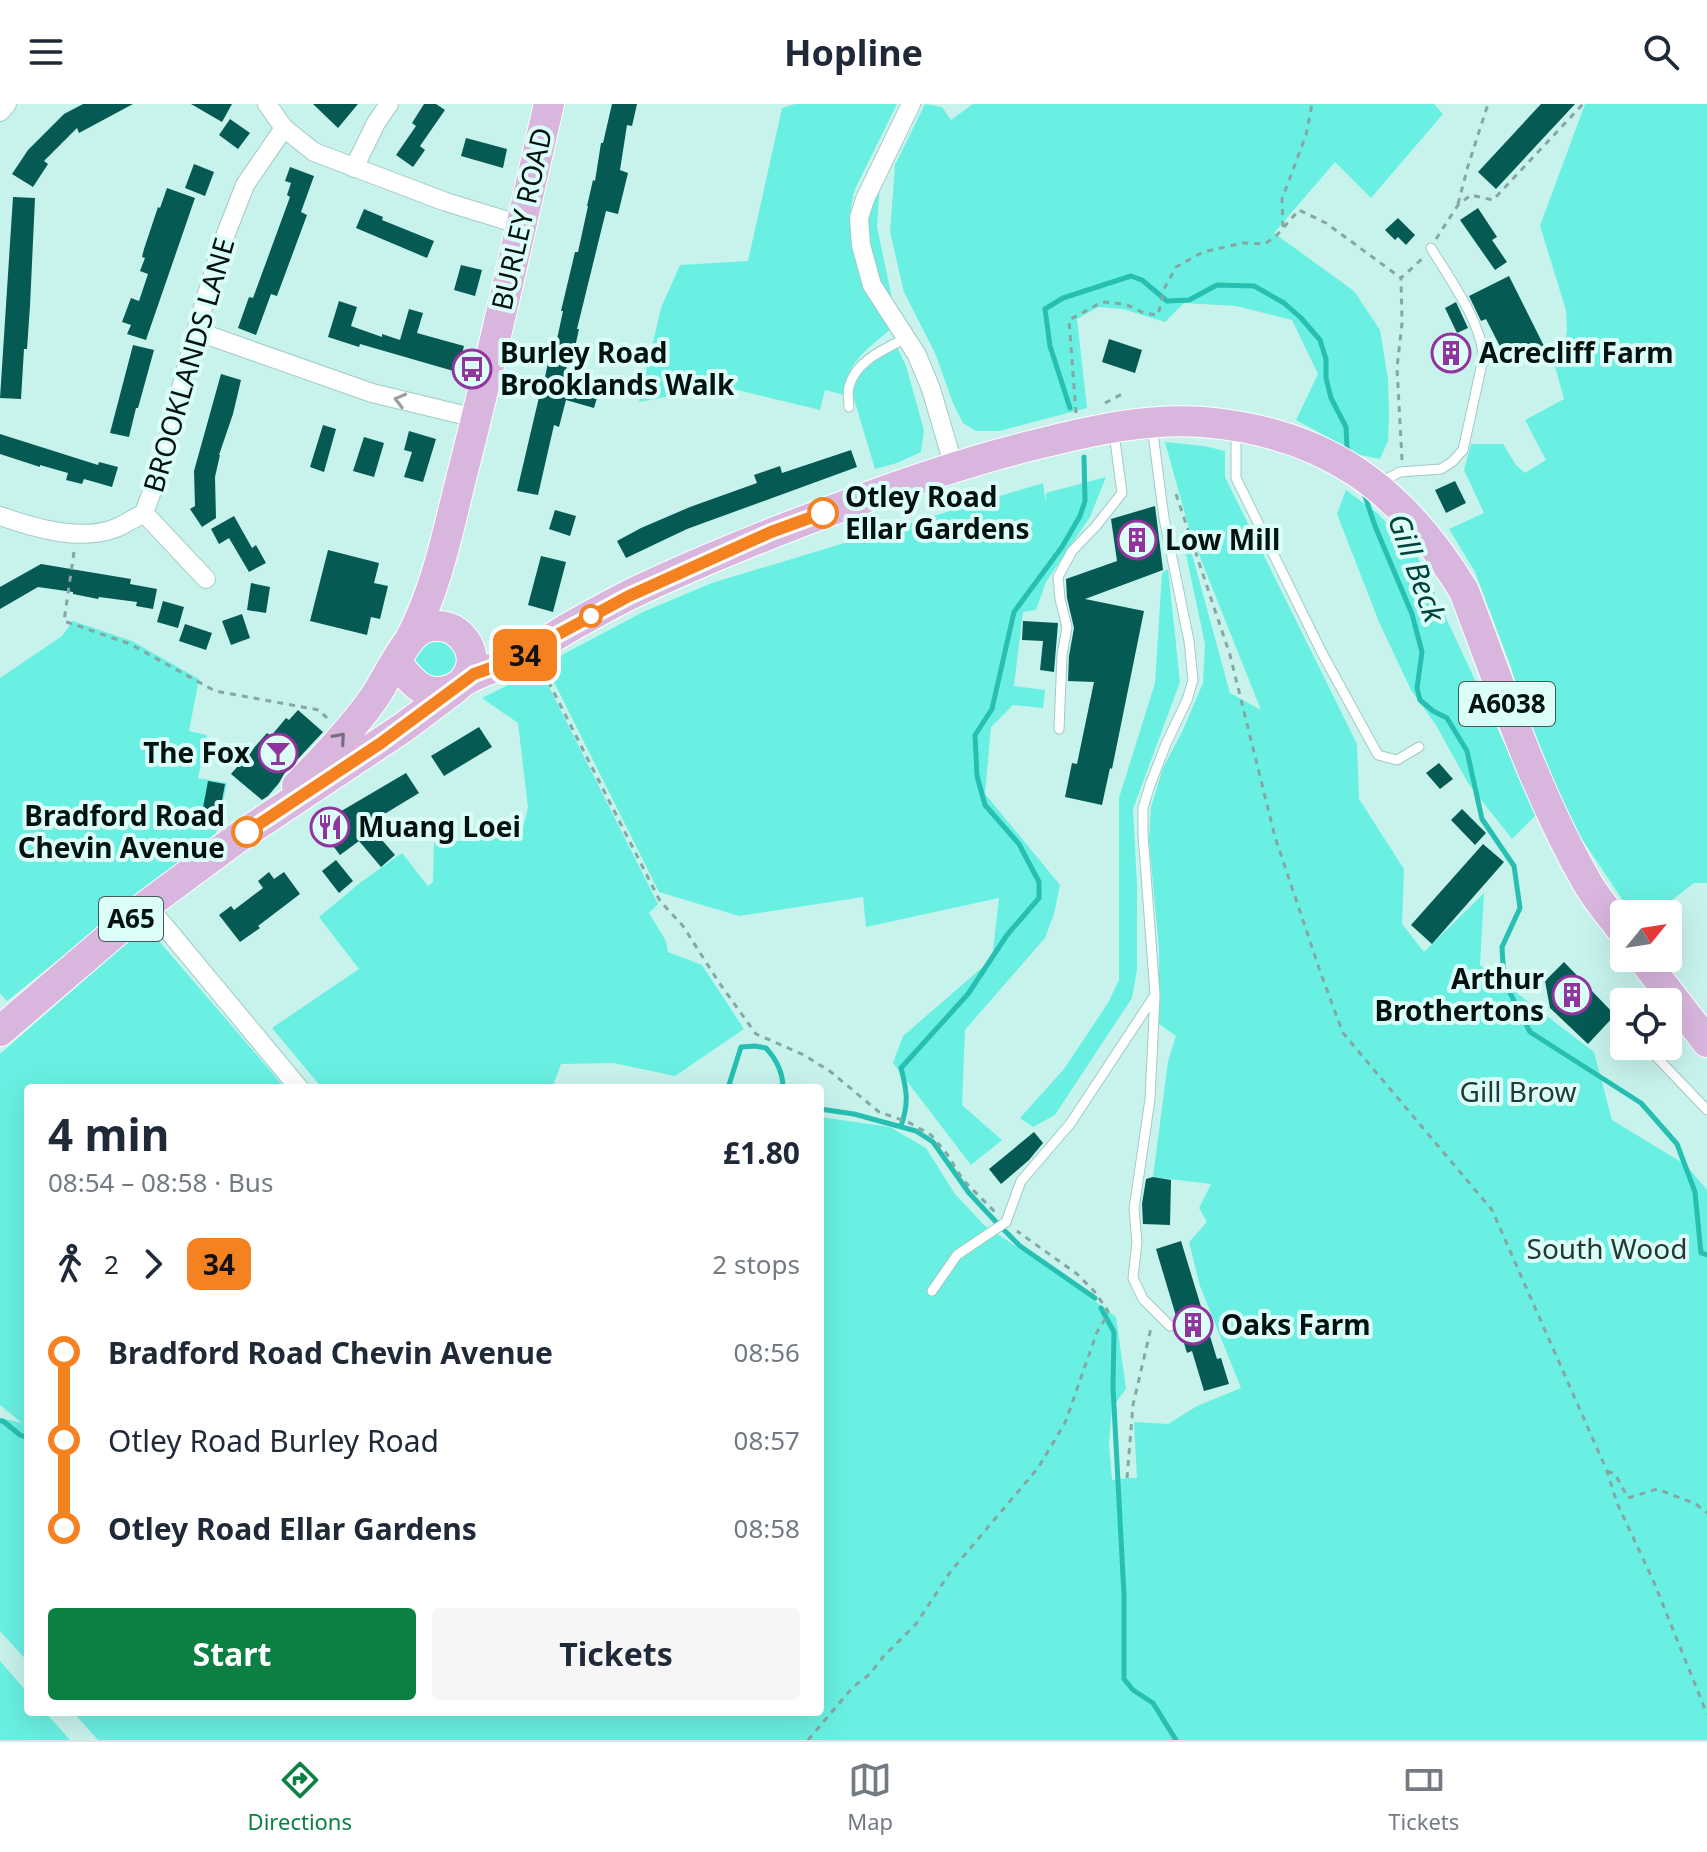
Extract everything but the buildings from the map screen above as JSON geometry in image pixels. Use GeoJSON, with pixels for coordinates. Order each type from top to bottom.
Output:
{"type":"FeatureCollection","features":[{"type":"Feature","properties":{"kind":"main road","name":"BURLEY ROAD"},"geometry":{"type":"LineString","coordinates":[[403,652],[422,615],[438,568],[549,104]]}},
{"type":"Feature","properties":{"kind":"main road","name":"A6038"},"geometry":{"type":"LineString","coordinates":[[460,684],[482,671],[519,658],[629,596],[771,532],[954,467],[1114,427],[1201,422],[1236,427],[1270,434],[1388,479],[1402,508],[1428,537],[1464,591],[1554,820],[1590,887],[1610,914]]}},
{"type":"Feature","properties":{"kind":"main road","name":"BURLEY ROAD"},"geometry":{"type":"LineString","coordinates":[[438,568],[441,602],[446,617],[460,636]]}},
{"type":"Feature","properties":{"kind":"main road"},"geometry":{"type":"LineString","coordinates":[[460,636],[442,626],[428,627],[417,632],[403,652],[417,685],[425,690],[447,691],[460,684]]}},
{"type":"Feature","properties":{"kind":"main road","name":"A6038"},"geometry":{"type":"LineString","coordinates":[[460,636],[481,651],[498,652],[553,637]]}},
{"type":"Feature","properties":{"kind":"main road","name":"A65"},"geometry":{"type":"LineString","coordinates":[[0,1031],[147,905],[268,817],[393,735],[460,684],[472,664],[460,636]]}},
{"type":"Feature","properties":{"kind":"main road","name":"A65"},"geometry":{"type":"LineString","coordinates":[[268,817],[344,735],[374,698],[403,652]]}},
{"type":"Feature","properties":{"kind":"main road"},"geometry":{"type":"LineString","coordinates":[[1653,972],[1707,1042]]}},
{"type":"Feature","properties":{"kind":"street"},"geometry":{"type":"LineString","coordinates":[[0,112],[7,104]]}},
{"type":"Feature","properties":{"kind":"street"},"geometry":{"type":"LineString","coordinates":[[267,104],[284,128],[314,152],[446,202],[521,225]]}},
{"type":"Feature","properties":{"kind":"street"},"geometry":{"type":"LineString","coordinates":[[354,168],[389,104]]}},
{"type":"Feature","properties":{"kind":"street"},"geometry":{"type":"LineString","coordinates":[[911,104],[865,199],[859,218],[861,245],[872,285],[917,355],[931,389],[954,467]]}},
{"type":"Feature","properties":{"kind":"street","name":"BROOKLANDS LANE"},"geometry":{"type":"LineString","coordinates":[[0,516],[38,529],[90,534],[114,529],[144,513],[158,475],[222,244],[245,185],[284,128]]}},
{"type":"Feature","properties":{"kind":"street"},"geometry":{"type":"LineString","coordinates":[[196,331],[372,393],[476,418]]}},
{"type":"Feature","properties":{"kind":"street"},"geometry":{"type":"LineString","coordinates":[[144,513],[206,579]]}},
{"type":"Feature","properties":{"kind":"street"},"geometry":{"type":"LineString","coordinates":[[147,905],[296,1084]]}},
{"type":"Feature","properties":{"kind":"lane"},"geometry":{"type":"LineString","coordinates":[[1388,479],[1441,469],[1463,450],[1483,359],[1484,347],[1480,336],[1458,291],[1431,248]]}},
{"type":"Feature","properties":{"kind":"lane"},"geometry":{"type":"LineString","coordinates":[[849,407],[848,388],[860,366],[906,338]]}},
{"type":"Feature","properties":{"kind":"lane"},"geometry":{"type":"LineString","coordinates":[[1152,423],[1164,518],[1189,641],[1193,680],[1143,808],[1155,995],[1150,1099],[1134,1209],[1137,1242],[1133,1278],[1143,1299],[1170,1326]]}},
{"type":"Feature","properties":{"kind":"lane"},"geometry":{"type":"LineString","coordinates":[[1059,729],[1062,655],[1067,627],[1058,577],[1072,551],[1122,493],[1114,427]]}},
{"type":"Feature","properties":{"kind":"lane"},"geometry":{"type":"LineString","coordinates":[[1236,427],[1236,478],[1322,653],[1378,755],[1397,760],[1419,747]]}},
{"type":"Feature","properties":{"kind":"lane"},"geometry":{"type":"LineString","coordinates":[[932,1291],[957,1255],[1006,1222],[1021,1181],[1070,1124],[1155,995]]}},
{"type":"Feature","properties":{"kind":"lane"},"geometry":{"type":"LineString","coordinates":[[1659,1060],[1707,1110]]}},
{"type":"Feature","properties":{"kind":"path"},"geometry":{"type":"LineString","coordinates":[[1283,228],[1282,199],[1306,135],[1312,104]]}},
{"type":"Feature","properties":{"kind":"path"},"geometry":{"type":"LineString","coordinates":[[1401,278],[1424,258],[1458,205],[1488,104]]}},
{"type":"Feature","properties":{"kind":"path"},"geometry":{"type":"LineString","coordinates":[[1458,205],[1471,195],[1493,200],[1583,104]]}},
{"type":"Feature","properties":{"kind":"path"},"geometry":{"type":"LineString","coordinates":[[1078,434],[1069,320],[1102,302],[1125,304],[1144,313],[1158,315],[1164,289],[1176,267],[1203,252],[1243,243],[1265,244],[1299,210],[1326,223],[1401,278]]}},
{"type":"Feature","properties":{"kind":"path"},"geometry":{"type":"LineString","coordinates":[[1388,479],[1402,457],[1397,368],[1402,323],[1401,278]]}},
{"type":"Feature","properties":{"kind":"path"},"geometry":{"type":"LineString","coordinates":[[1159,477],[1176,494],[1230,655],[1275,837],[1343,1033],[1492,1210],[1607,1471],[1617,1503],[1653,1580],[1707,1714]]}},
{"type":"Feature","properties":{"kind":"path"},"geometry":{"type":"LineString","coordinates":[[76,533],[64,621],[130,644],[215,691],[319,710],[344,735]]}},
{"type":"Feature","properties":{"kind":"path"},"geometry":{"type":"LineString","coordinates":[[539,667],[660,901],[683,926],[756,1034],[804,1055],[831,1072],[879,1112],[908,1122],[931,1135],[963,1180],[1006,1222],[1077,1274],[1108,1311],[1097,1332],[1065,1423],[1038,1468],[951,1571],[916,1624],[870,1674],[853,1687],[808,1740]]}},
{"type":"Feature","properties":{"kind":"path"},"geometry":{"type":"LineString","coordinates":[[1127,1478],[1133,1405],[1152,1326],[1158,1314]]}},
{"type":"Feature","properties":{"kind":"path"},"geometry":{"type":"LineString","coordinates":[[1607,1471],[1615,1474],[1628,1498],[1657,1489],[1696,1504],[1707,1513]]}},
{"type":"Feature","properties":{"kind":"green space"},"geometry":{"type":"Polygon","coordinates":[[[795,104],[897,104],[855,189],[850,228],[857,263],[891,329],[853,365],[844,395],[825,390],[820,410],[721,386],[639,402],[661,308],[680,265],[748,261],[782,108],[795,104]]]}},
{"type":"Feature","properties":{"kind":"green space"},"geometry":{"type":"Polygon","coordinates":[[[925,104],[942,107],[951,120],[973,104],[1434,104],[1443,114],[1371,198],[1335,162],[1274,233],[1354,291],[1380,330],[1388,379],[1389,417],[1388,441],[1380,459],[1360,455],[1296,420],[1318,374],[1292,320],[1236,306],[1184,303],[1165,322],[1123,309],[1098,307],[1077,319],[1087,408],[999,431],[976,431],[963,423],[935,353],[904,292],[890,232],[895,165],[925,104]]]}},
{"type":"Feature","properties":{"kind":"green space"},"geometry":{"type":"Polygon","coordinates":[[[1585,104],[1707,104],[1707,883],[1694,883],[1672,900],[1623,900],[1545,784],[1511,667],[1475,572],[1449,529],[1484,513],[1464,470],[1471,444],[1503,444],[1525,473],[1546,460],[1525,420],[1564,399],[1551,352],[1564,349],[1567,330],[1566,310],[1540,226],[1585,104]]]}},
{"type":"Feature","properties":{"kind":"green space"},"geometry":{"type":"Polygon","coordinates":[[[880,180],[877,227],[893,303],[878,281],[865,222],[880,180]]]}},
{"type":"Feature","properties":{"kind":"green space"},"geometry":{"type":"Polygon","coordinates":[[[897,347],[906,366],[924,430],[921,452],[875,469],[852,392],[862,370],[897,347]]]}},
{"type":"Feature","properties":{"kind":"green space"},"geometry":{"type":"Polygon","coordinates":[[[1165,442],[1225,451],[1225,477],[1357,744],[1359,799],[1404,869],[1402,924],[1424,952],[1484,893],[1480,965],[1594,1052],[1612,1120],[1686,1165],[1707,1190],[1707,1740],[98,1740],[77,1716],[824,1716],[824,1118],[890,1127],[926,1148],[955,1194],[984,1225],[1072,1283],[1116,1317],[1126,1389],[1112,1408],[1109,1444],[1112,1480],[1137,1478],[1134,1422],[1168,1424],[1197,1406],[1241,1388],[1200,1286],[1189,1242],[1207,1222],[1199,1208],[1211,1184],[1153,1177],[1168,1061],[1176,1036],[1159,1024],[1159,949],[1149,840],[1151,807],[1163,768],[1203,683],[1205,644],[1181,531],[1186,532],[1230,693],[1261,710],[1190,532],[1165,442]]]}},
{"type":"Feature","properties":{"kind":"green space"},"geometry":{"type":"Polygon","coordinates":[[[1106,477],[1090,517],[1046,582],[1036,610],[1023,612],[1014,686],[1045,690],[1043,708],[1013,705],[991,727],[985,794],[1060,885],[1045,938],[965,1030],[962,1105],[1002,1140],[971,1165],[893,1063],[903,1036],[992,959],[999,898],[866,927],[863,897],[739,916],[659,892],[545,664],[643,612],[712,583],[1043,483],[1046,503],[1046,493],[1106,477]]]}},
{"type":"Feature","properties":{"kind":"green space"},"geometry":{"type":"Polygon","coordinates":[[[1346,490],[1377,513],[1416,553],[1537,814],[1512,839],[1468,783],[1436,725],[1411,690],[1379,622],[1337,514],[1346,490]]]}},
{"type":"Feature","properties":{"kind":"green space"},"geometry":{"type":"Polygon","coordinates":[[[1168,569],[1180,682],[1133,809],[1137,970],[1132,998],[1055,1115],[1033,1127],[1020,1118],[1064,1069],[1108,1003],[1119,980],[1119,798],[1155,683],[1162,573],[1168,569]]]}},
{"type":"Feature","properties":{"kind":"green space"},"geometry":{"type":"Polygon","coordinates":[[[73,621],[132,641],[199,679],[189,731],[207,735],[198,778],[227,783],[216,833],[7,1001],[0,993],[0,678],[62,636],[73,621]]]}},
{"type":"Feature","properties":{"kind":"green space"},"geometry":{"type":"Polygon","coordinates":[[[431,640],[447,642],[457,653],[458,669],[440,685],[414,664],[418,648],[431,640]]]}},
{"type":"Feature","properties":{"kind":"green space"},"geometry":{"type":"Polygon","coordinates":[[[540,669],[658,904],[649,913],[666,941],[668,952],[702,965],[744,1029],[675,1076],[613,1063],[561,1064],[554,1084],[319,1084],[272,1028],[359,969],[319,917],[361,882],[402,853],[428,886],[433,882],[434,843],[483,839],[522,831],[528,808],[518,723],[482,698],[540,669]]]}},
{"type":"Feature","properties":{"kind":"green space"},"geometry":{"type":"Polygon","coordinates":[[[146,926],[282,1084],[24,1084],[24,1658],[0,1631],[0,1418],[22,1423],[0,1405],[0,1054],[146,926]]]}},
{"type":"Feature","properties":{"kind":"green space"},"geometry":{"type":"Polygon","coordinates":[[[0,1661],[24,1688],[24,1716],[49,1716],[70,1740],[0,1740],[0,1661]]]}},
{"type":"Feature","properties":{"kind":"waterway","name":"Gill Beck"},"geometry":{"type":"LineString","coordinates":[[1070,408],[1050,346],[1045,309],[1063,298],[1131,276],[1142,280],[1167,301],[1189,300],[1217,285],[1254,286],[1284,303],[1320,340],[1331,398],[1346,427],[1349,454]]}},
{"type":"Feature","properties":{"kind":"waterway","name":"Gill Beck"},"geometry":{"type":"LineString","coordinates":[[901,1126],[906,1097],[901,1068],[968,994],[1007,935],[1039,898],[1039,882],[1019,844],[985,805],[977,776],[975,735],[992,709],[1014,612],[1062,547],[1080,516],[1085,501],[1084,457]]}},
{"type":"Feature","properties":{"kind":"waterway","name":"Gill Beck"},"geometry":{"type":"LineString","coordinates":[[1364,493],[1412,614],[1422,652],[1417,688],[1420,700],[1447,718],[1467,751],[1482,819],[1514,866],[1520,908],[1502,947],[1504,981],[1530,1032],[1641,1103],[1677,1144],[1695,1192],[1701,1253],[1707,1255]]}},
{"type":"Feature","properties":{"kind":"waterway"},"geometry":{"type":"LineString","coordinates":[[729,1084],[741,1047],[755,1046],[766,1048],[773,1057],[783,1084]]}},
{"type":"Feature","properties":{"kind":"waterway"},"geometry":{"type":"LineString","coordinates":[[824,1110],[854,1114],[916,1131],[933,1142],[969,1193],[997,1223]]}},
{"type":"Feature","properties":{"kind":"waterway"},"geometry":{"type":"LineString","coordinates":[[1002,1228],[1020,1246],[1095,1298]]}},
{"type":"Feature","properties":{"kind":"waterway"},"geometry":{"type":"LineString","coordinates":[[1101,1308],[1114,1332],[1113,1387],[1124,1595],[1124,1679],[1133,1690],[1153,1703],[1176,1740]]}},
{"type":"Feature","properties":{"kind":"waterway"},"geometry":{"type":"LineString","coordinates":[[0,1421],[24,1436]]}},
{"type":"Feature","properties":{"kind":"bus line","name":"34"},"geometry":{"type":"LineString","coordinates":[[247,832],[404,727],[474,674],[519,658],[629,596],[771,532],[823,513]]}},
{"type":"Feature","properties":{"kind":"place","name":"Acrecliff Farm"},"geometry":{"type":"Point","coordinates":[1451,353]}},
{"type":"Feature","properties":{"kind":"place","name":"Burley Road Brooklands Walk"},"geometry":{"type":"Point","coordinates":[472,369]}},
{"type":"Feature","properties":{"kind":"place","name":"Otley Road Ellar Gardens"},"geometry":{"type":"Point","coordinates":[823,513]}},
{"type":"Feature","properties":{"kind":"place","name":"Low Mill"},"geometry":{"type":"Point","coordinates":[1137,540]}},
{"type":"Feature","properties":{"kind":"place","name":"The Fox"},"geometry":{"type":"Point","coordinates":[278,753]}},
{"type":"Feature","properties":{"kind":"place","name":"Muang Loei"},"geometry":{"type":"Point","coordinates":[330,827]}},
{"type":"Feature","properties":{"kind":"place","name":"Bradford Road Chevin Avenue"},"geometry":{"type":"Point","coordinates":[247,832]}},
{"type":"Feature","properties":{"kind":"place","name":"Arthur Brothertons"},"geometry":{"type":"Point","coordinates":[1572,995]}},
{"type":"Feature","properties":{"kind":"place","name":"Oaks Farm"},"geometry":{"type":"Point","coordinates":[1193,1325]}},
{"type":"Feature","properties":{"kind":"park label","name":"Gill Brow"},"geometry":{"type":"Point","coordinates":[1518,1092]}},
{"type":"Feature","properties":{"kind":"park label","name":"South Wood"},"geometry":{"type":"Point","coordinates":[1607,1249]}}]}
